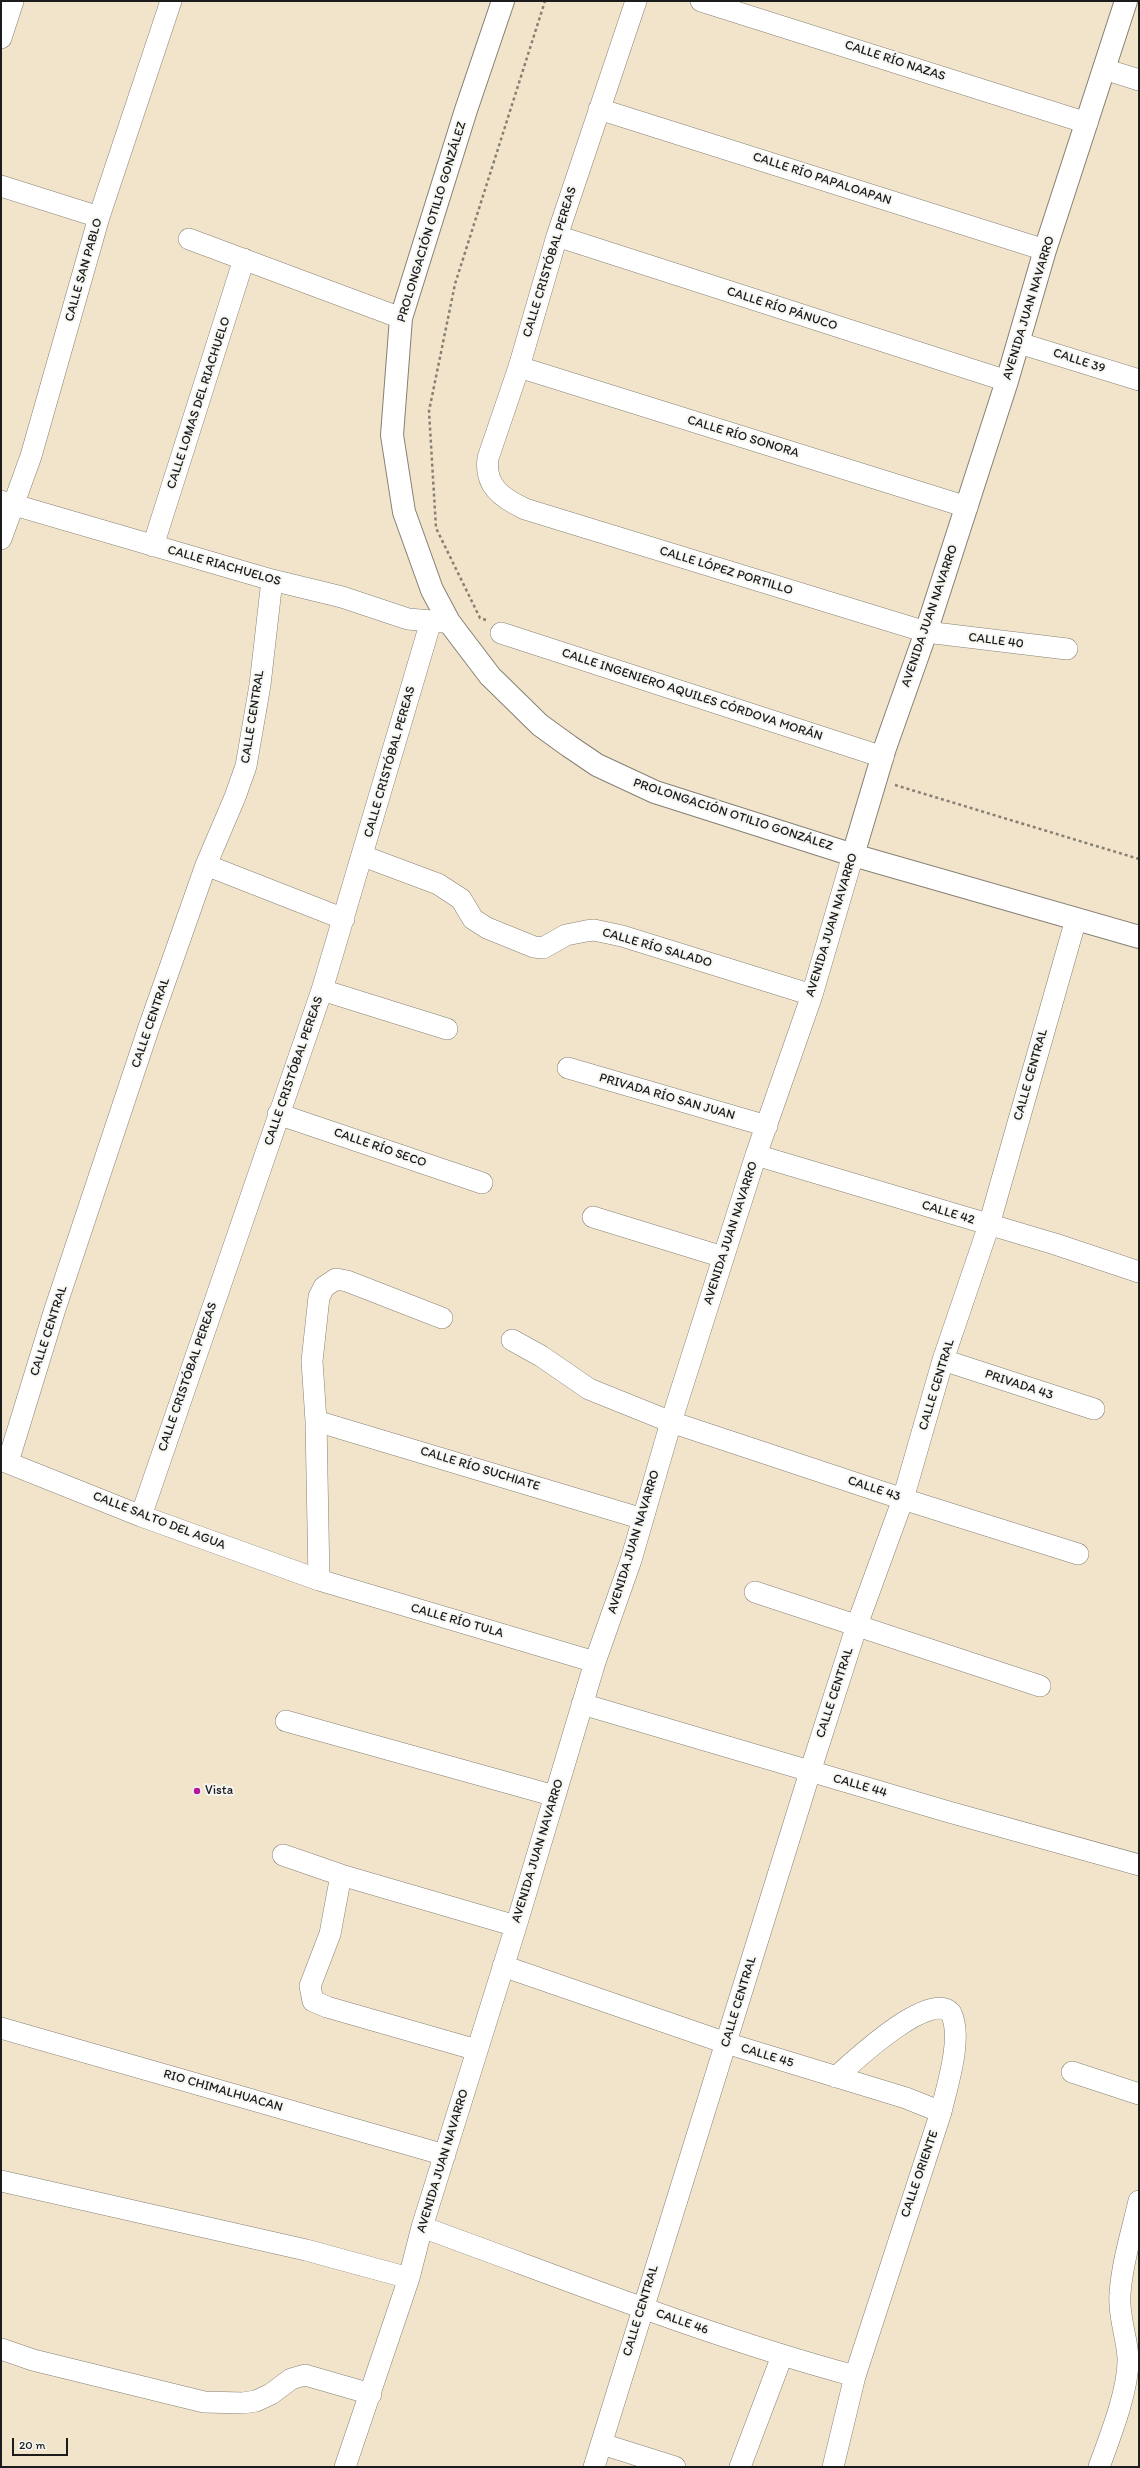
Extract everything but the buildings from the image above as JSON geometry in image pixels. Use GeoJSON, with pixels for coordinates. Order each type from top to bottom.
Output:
{"type":"FeatureCollection","features":[{"type":"Feature","properties":{"kind":"main road","name":"PROLONGACIÓN OTILIO GONZÁLEZ"},"geometry":{"type":"LineString","coordinates":[[503,1],[458,133],[401,318],[392,435],[396,471],[404,512],[432,590],[440,621],[490,676],[540,725],[597,765],[655,792],[853,855],[1139,936]]}},
{"type":"Feature","properties":{"kind":"main road","name":"AVENIDA JUAN NAVARRO"},"geometry":{"type":"LineString","coordinates":[[853,855],[883,758],[926,632],[1007,382],[1045,250],[1126,1]]}},
{"type":"Feature","properties":{"kind":"street"},"geometry":{"type":"LineString","coordinates":[[1,38],[12,1]]}},
{"type":"Feature","properties":{"kind":"street","name":"CALLE SAN PABLO"},"geometry":{"type":"LineString","coordinates":[[1,539],[7,503],[31,456],[98,217],[171,1]]}},
{"type":"Feature","properties":{"kind":"street","name":"CALLE CRISTÓBAL PEREAS"},"geometry":{"type":"LineString","coordinates":[[525,509],[511,503],[496,490],[487,468],[500,420],[519,367],[557,236],[598,109],[636,1]]}},
{"type":"Feature","properties":{"kind":"street","name":"CALLE RÍO NAZAS"},"geometry":{"type":"LineString","coordinates":[[701,1],[1087,123]]}},
{"type":"Feature","properties":{"kind":"street"},"geometry":{"type":"LineString","coordinates":[[1104,70],[1139,80]]}},
{"type":"Feature","properties":{"kind":"street","name":"CALLE RÍO PAPALOAPAN"},"geometry":{"type":"LineString","coordinates":[[598,109],[1045,250]]}},
{"type":"Feature","properties":{"kind":"street"},"geometry":{"type":"LineString","coordinates":[[1,186],[98,217]]}},
{"type":"Feature","properties":{"kind":"street","name":"CALLE RÍO PÁNUCO"},"geometry":{"type":"LineString","coordinates":[[557,236],[1007,382]]}},
{"type":"Feature","properties":{"kind":"street"},"geometry":{"type":"LineString","coordinates":[[189,239],[401,318]]}},
{"type":"Feature","properties":{"kind":"street","name":"CALLE LOMAS DEL RIACHUELO"},"geometry":{"type":"LineString","coordinates":[[153,546],[244,260]]}},
{"type":"Feature","properties":{"kind":"street","name":"CALLE 39"},"geometry":{"type":"LineString","coordinates":[[1019,342],[1139,380]]}},
{"type":"Feature","properties":{"kind":"street","name":"CALLE RÍO SONORA"},"geometry":{"type":"LineString","coordinates":[[519,367],[967,507]]}},
{"type":"Feature","properties":{"kind":"street","name":"CALLE RIACHUELOS"},"geometry":{"type":"LineString","coordinates":[[7,503],[272,580],[342,597],[408,619],[440,621]]}},
{"type":"Feature","properties":{"kind":"street","name":"CALLE LÓPEZ PORTILLO"},"geometry":{"type":"LineString","coordinates":[[525,509],[926,632]]}},
{"type":"Feature","properties":{"kind":"street","name":"CALLE CENTRAL"},"geometry":{"type":"LineString","coordinates":[[4,1461],[206,864],[236,798],[246,766],[260,685],[272,580]]}},
{"type":"Feature","properties":{"kind":"street","name":"CALLE CRISTÓBAL PEREAS"},"geometry":{"type":"LineString","coordinates":[[141,1516],[278,1114],[322,990],[363,856],[440,621]]}},
{"type":"Feature","properties":{"kind":"street","name":"CALLE 40"},"geometry":{"type":"LineString","coordinates":[[926,632],[1067,649]]}},
{"type":"Feature","properties":{"kind":"street","name":"CALLE INGENIERO AQUILES CÓRDOVA MORÁN"},"geometry":{"type":"LineString","coordinates":[[500,633],[883,758]]}},
{"type":"Feature","properties":{"kind":"street","name":"AVENIDA JUAN NAVARRO"},"geometry":{"type":"LineString","coordinates":[[345,2467],[371,2394],[409,2278],[422,2227],[516,1926],[594,1662],[631,1560],[671,1422],[756,1155],[812,995],[853,855]]}},
{"type":"Feature","properties":{"kind":"street","name":"CALLE RÍO SALADO"},"geometry":{"type":"LineString","coordinates":[[363,856],[443,887],[461,899],[473,919],[486,928],[534,947],[543,948],[566,935],[594,930],[622,936],[812,995]]}},
{"type":"Feature","properties":{"kind":"street"},"geometry":{"type":"LineString","coordinates":[[206,864],[344,918]]}},
{"type":"Feature","properties":{"kind":"street","name":"CALLE CENTRAL"},"geometry":{"type":"LineString","coordinates":[[594,2467],[641,2308],[726,2043],[810,1772],[857,1625],[903,1499],[943,1360],[989,1225],[1076,918]]}},
{"type":"Feature","properties":{"kind":"street"},"geometry":{"type":"LineString","coordinates":[[322,990],[448,1029]]}},
{"type":"Feature","properties":{"kind":"street","name":"PRIVADA RÍO SAN JUAN"},"geometry":{"type":"LineString","coordinates":[[568,1068],[767,1126]]}},
{"type":"Feature","properties":{"kind":"street","name":"CALLE RÍO SECO"},"geometry":{"type":"LineString","coordinates":[[278,1114],[482,1183]]}},
{"type":"Feature","properties":{"kind":"street","name":"CALLE 42"},"geometry":{"type":"LineString","coordinates":[[756,1155],[1139,1272]]}},
{"type":"Feature","properties":{"kind":"street"},"geometry":{"type":"LineString","coordinates":[[593,1217],[723,1257]]}},
{"type":"Feature","properties":{"kind":"street"},"geometry":{"type":"LineString","coordinates":[[318,1580],[316,1421],[312,1361],[320,1297],[328,1283],[336,1279],[347,1281],[442,1318]]}},
{"type":"Feature","properties":{"kind":"street","name":"CALLE 43"},"geometry":{"type":"LineString","coordinates":[[512,1340],[541,1356],[588,1389],[671,1422],[903,1499],[1078,1554]]}},
{"type":"Feature","properties":{"kind":"street","name":"PRIVADA 43"},"geometry":{"type":"LineString","coordinates":[[943,1360],[1094,1409]]}},
{"type":"Feature","properties":{"kind":"street","name":"CALLE RÍO SUCHIATE"},"geometry":{"type":"LineString","coordinates":[[316,1421],[643,1519]]}},
{"type":"Feature","properties":{"kind":"street","name":"CALLE SALTO DEL AGUA"},"geometry":{"type":"LineString","coordinates":[[4,1461],[141,1516],[318,1580]]}},
{"type":"Feature","properties":{"kind":"street","name":"CALLE RÍO TULA"},"geometry":{"type":"LineString","coordinates":[[318,1580],[594,1662]]}},
{"type":"Feature","properties":{"kind":"street"},"geometry":{"type":"LineString","coordinates":[[755,1592],[1040,1686]]}},
{"type":"Feature","properties":{"kind":"street","name":"CALLE 44"},"geometry":{"type":"LineString","coordinates":[[582,1704],[810,1772],[1137,1859]]}},
{"type":"Feature","properties":{"kind":"street"},"geometry":{"type":"LineString","coordinates":[[286,1721],[555,1796]]}},
{"type":"Feature","properties":{"kind":"street"},"geometry":{"type":"LineString","coordinates":[[283,1855],[341,1875],[516,1926]]}},
{"type":"Feature","properties":{"kind":"street"},"geometry":{"type":"LineString","coordinates":[[341,1875],[330,1934],[310,1986],[313,2001],[327,2007],[477,2050]]}},
{"type":"Feature","properties":{"kind":"street","name":"CALLE 45"},"geometry":{"type":"LineString","coordinates":[[503,1966],[726,2043],[906,2098],[941,2112]]}},
{"type":"Feature","properties":{"kind":"street","name":"CALLE ORIENTE"},"geometry":{"type":"LineString","coordinates":[[833,2467],[855,2376],[941,2112],[951,2071],[955,2032],[950,2013],[944,2008],[935,2007],[912,2017],[872,2046],[836,2077]]}},
{"type":"Feature","properties":{"kind":"street","name":"RIO CHIMALHUACAN"},"geometry":{"type":"LineString","coordinates":[[1,2028],[445,2155]]}},
{"type":"Feature","properties":{"kind":"street"},"geometry":{"type":"LineString","coordinates":[[1072,2072],[1139,2094]]}},
{"type":"Feature","properties":{"kind":"street"},"geometry":{"type":"LineString","coordinates":[[1,2181],[306,2250],[409,2278]]}},
{"type":"Feature","properties":{"kind":"street"},"geometry":{"type":"LineString","coordinates":[[1099,2467],[1118,2415],[1128,2358],[1122,2329],[1120,2293],[1139,2201]]}},
{"type":"Feature","properties":{"kind":"street","name":"CALLE 46"},"geometry":{"type":"LineString","coordinates":[[422,2227],[641,2308],[782,2356],[855,2376]]}},
{"type":"Feature","properties":{"kind":"street"},"geometry":{"type":"LineString","coordinates":[[1,2349],[48,2364],[204,2402],[242,2403],[256,2400],[271,2394],[291,2379],[305,2375],[371,2394]]}},
{"type":"Feature","properties":{"kind":"street"},"geometry":{"type":"LineString","coordinates":[[740,2467],[782,2356]]}},
{"type":"Feature","properties":{"kind":"street"},"geometry":{"type":"LineString","coordinates":[[602,2444],[675,2467]]}},
{"type":"Feature","properties":{"kind":"place","name":"Vista"},"geometry":{"type":"Point","coordinates":[197,1791]}}]}
